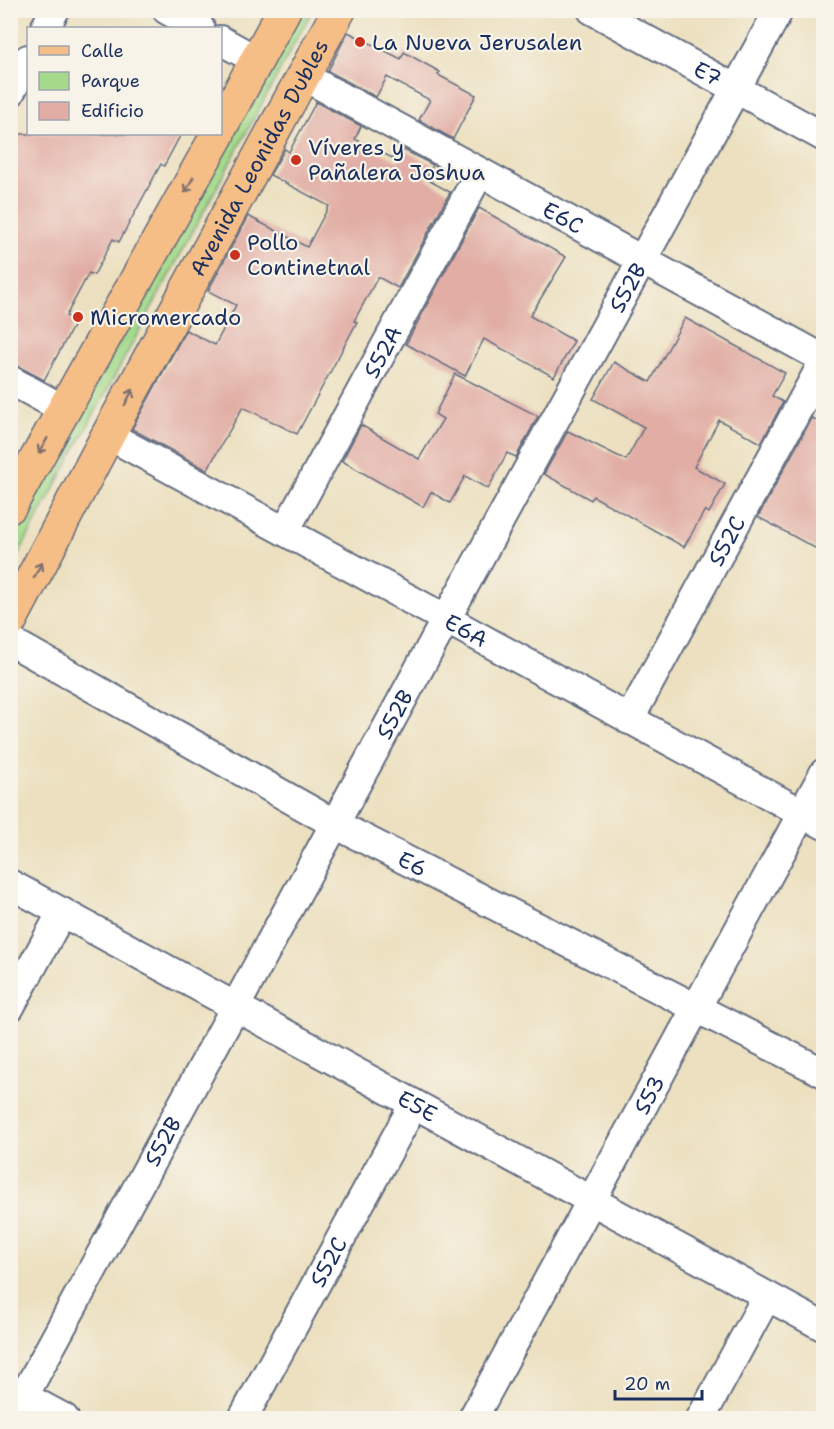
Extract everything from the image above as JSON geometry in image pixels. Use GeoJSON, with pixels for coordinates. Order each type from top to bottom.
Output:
{"type":"FeatureCollection","features":[{"type":"Feature","properties":{"kind":"main road"},"geometry":{"type":"LineString","coordinates":[[222,124],[285,10]]}},
{"type":"Feature","properties":{"kind":"main road","name":"Avenida Leonidas Dubles"},"geometry":{"type":"LineString","coordinates":[[10,621],[108,435],[339,10]]}},
{"type":"Feature","properties":{"kind":"main road"},"geometry":{"type":"LineString","coordinates":[[10,506],[217,135]]}},
{"type":"Feature","properties":{"kind":"street"},"geometry":{"type":"LineString","coordinates":[[46,27],[55,10]]}},
{"type":"Feature","properties":{"kind":"street"},"geometry":{"type":"LineString","coordinates":[[167,10],[198,27]]}},
{"type":"Feature","properties":{"kind":"street","name":"E7"},"geometry":{"type":"LineString","coordinates":[[592,10],[824,137]]}},
{"type":"Feature","properties":{"kind":"street","name":"S52B"},"geometry":{"type":"LineString","coordinates":[[15,1401],[236,1006],[779,10]]}},
{"type":"Feature","properties":{"kind":"street"},"geometry":{"type":"LineString","coordinates":[[222,41],[258,61]]}},
{"type":"Feature","properties":{"kind":"street"},"geometry":{"type":"LineString","coordinates":[[10,93],[27,61]]}},
{"type":"Feature","properties":{"kind":"street","name":"E6C"},"geometry":{"type":"LineString","coordinates":[[303,76],[824,360]]}},
{"type":"Feature","properties":{"kind":"street","name":"S52A"},"geometry":{"type":"LineString","coordinates":[[285,531],[480,172]]}},
{"type":"Feature","properties":{"kind":"street","name":"S52C"},"geometry":{"type":"LineString","coordinates":[[630,720],[824,360]]}},
{"type":"Feature","properties":{"kind":"street"},"geometry":{"type":"LineString","coordinates":[[10,380],[63,409]]}},
{"type":"Feature","properties":{"kind":"street","name":"E6A"},"geometry":{"type":"LineString","coordinates":[[108,435],[812,819]]}},
{"type":"Feature","properties":{"kind":"street","name":"E6"},"geometry":{"type":"LineString","coordinates":[[10,641],[334,824],[824,1073]]}},
{"type":"Feature","properties":{"kind":"street","name":"S53"},"geometry":{"type":"LineString","coordinates":[[473,1419],[696,1008],[812,819],[824,773]]}},
{"type":"Feature","properties":{"kind":"street","name":"E5E"},"geometry":{"type":"LineString","coordinates":[[10,884],[824,1327]]}},
{"type":"Feature","properties":{"kind":"street"},"geometry":{"type":"LineString","coordinates":[[10,1007],[62,912]]}},
{"type":"Feature","properties":{"kind":"street","name":"S52C"},"geometry":{"type":"LineString","coordinates":[[243,1419],[414,1104]]}},
{"type":"Feature","properties":{"kind":"street"},"geometry":{"type":"LineString","coordinates":[[700,1419],[767,1296]]}},
{"type":"Feature","properties":{"kind":"street"},"geometry":{"type":"LineString","coordinates":[[15,1401],[64,1419]]}},
{"type":"Feature","properties":{"kind":"green space"},"geometry":{"type":"Polygon","coordinates":[[[298,11],[312,11],[11,568],[11,541],[298,11]]]}},
{"type":"Feature","properties":{"kind":"building"},"geometry":{"type":"Polygon","coordinates":[[[348,32],[401,59],[404,52],[440,72],[438,75],[476,95],[453,139],[419,120],[430,100],[387,77],[376,97],[328,71],[348,32]]]}},
{"type":"Feature","properties":{"kind":"building"},"geometry":{"type":"Polygon","coordinates":[[[316,102],[361,126],[355,139],[398,161],[404,150],[433,165],[426,179],[450,192],[398,288],[378,277],[354,321],[357,322],[297,434],[243,407],[207,470],[132,429],[186,330],[215,345],[236,305],[208,291],[248,216],[307,247],[329,206],[270,175],[285,149],[289,152],[316,102]]]}},
{"type":"Feature","properties":{"kind":"building"},"geometry":{"type":"Polygon","coordinates":[[[10,134],[180,135],[164,166],[161,164],[119,242],[113,239],[94,275],[89,273],[66,316],[76,321],[44,380],[10,362],[10,134]]]}},
{"type":"Feature","properties":{"kind":"building"},"geometry":{"type":"Polygon","coordinates":[[[479,208],[566,257],[530,316],[574,341],[554,377],[484,339],[465,376],[406,344],[479,208]]]}},
{"type":"Feature","properties":{"kind":"building"},"geometry":{"type":"Polygon","coordinates":[[[685,318],[785,373],[772,396],[783,402],[761,443],[719,420],[694,467],[725,484],[709,513],[705,510],[684,547],[593,496],[591,500],[544,474],[568,431],[626,460],[644,427],[593,399],[614,362],[650,382],[685,318]]]}},
{"type":"Feature","properties":{"kind":"building"},"geometry":{"type":"Polygon","coordinates":[[[455,374],[538,416],[516,457],[507,453],[488,489],[465,476],[450,503],[431,492],[423,507],[342,461],[361,425],[419,459],[443,419],[435,414],[455,374]]]}},
{"type":"Feature","properties":{"kind":"building"},"geometry":{"type":"Polygon","coordinates":[[[812,418],[824,424],[824,553],[758,517],[812,418]]]}},
{"type":"Feature","properties":{"kind":"place","name":"La Nueva Jerusalen"},"geometry":{"type":"Point","coordinates":[360,42]}},
{"type":"Feature","properties":{"kind":"place","name":"Víveres y Pañalera Joshua"},"geometry":{"type":"Point","coordinates":[296,160]}},
{"type":"Feature","properties":{"kind":"place","name":"Pollo Continetnal"},"geometry":{"type":"Point","coordinates":[235,255]}},
{"type":"Feature","properties":{"kind":"place","name":"Micromercado"},"geometry":{"type":"Point","coordinates":[78,317]}}]}
